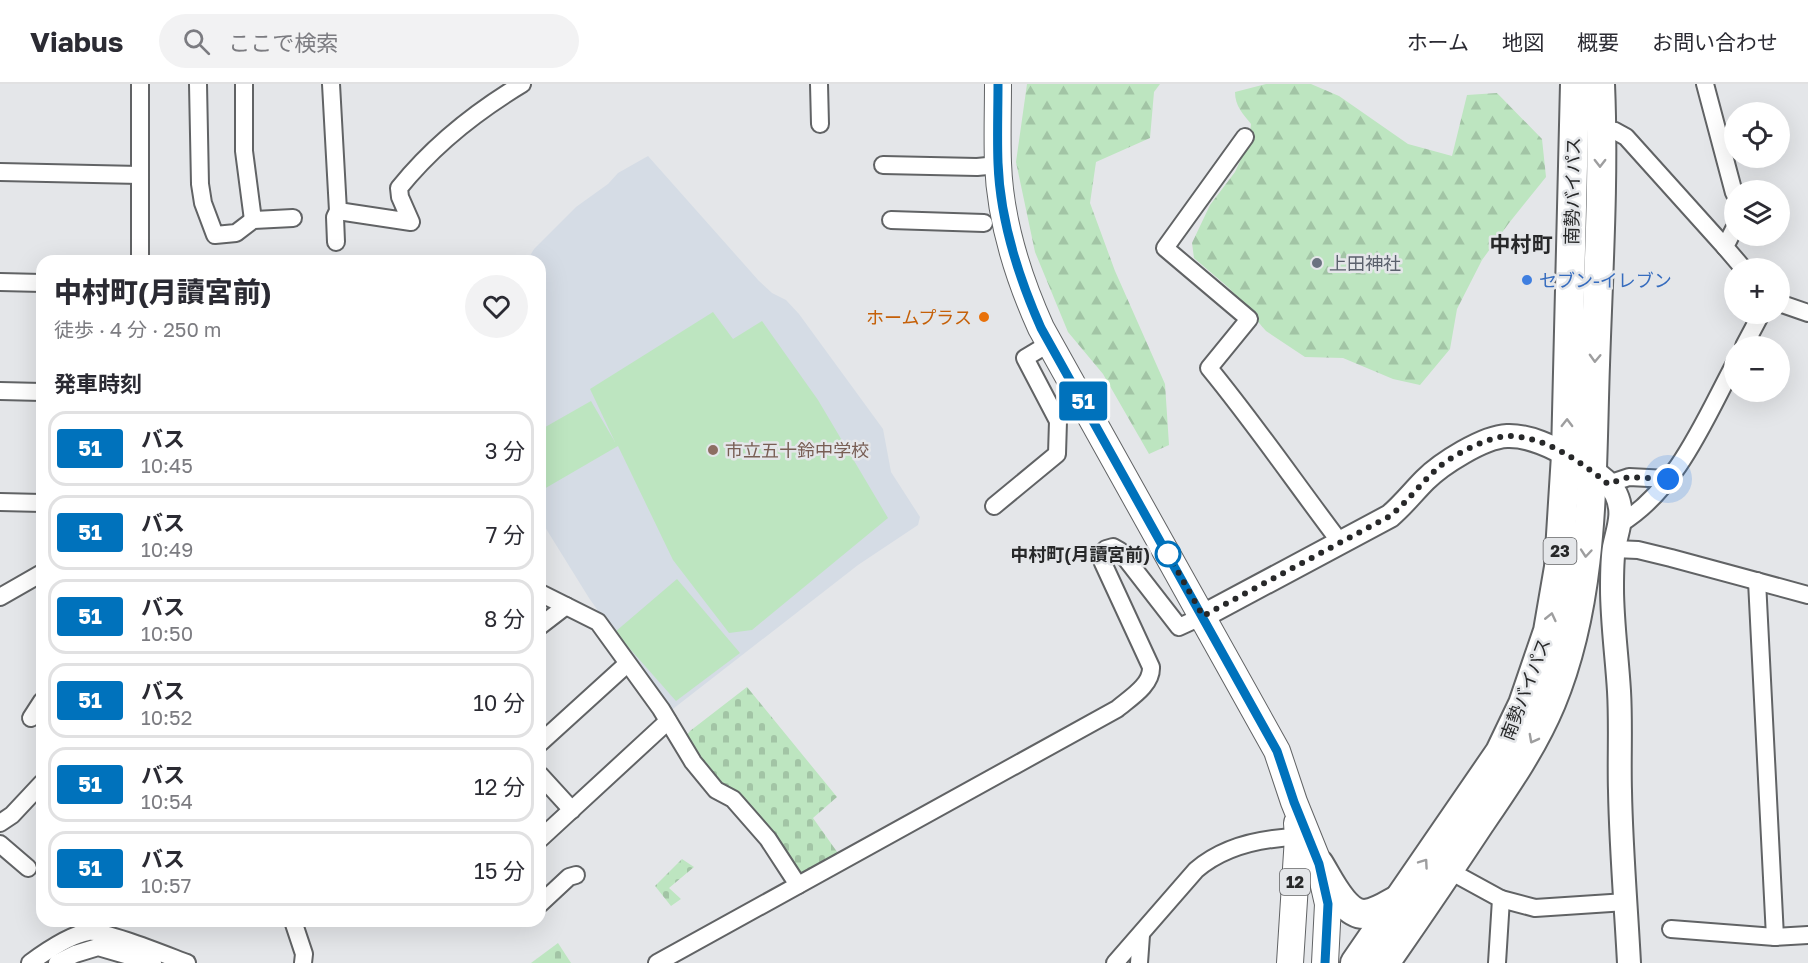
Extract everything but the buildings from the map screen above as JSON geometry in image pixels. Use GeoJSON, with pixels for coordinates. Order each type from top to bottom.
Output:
{"type":"FeatureCollection","features":[{"type":"Feature","properties":{"kind":"highway","name":"南勢バイパス"},"geometry":{"type":"LineString","coordinates":[[1385,963],[1520,764],[1552,702],[1569,651],[1581,597],[1600,477],[1600,222],[1587,129],[1575,84]]}},
{"type":"Feature","properties":{"kind":"highway","name":"南勢バイパス"},"geometry":{"type":"LineString","coordinates":[[1355,963],[1500,752],[1534,678],[1553,606],[1559,567],[1587,129],[1600,84]]}},
{"type":"Feature","properties":{"kind":"highway"},"geometry":{"type":"LineString","coordinates":[[1319,864],[1337,894],[1347,907],[1355,911],[1363,914],[1380,910],[1399,899]]}},
{"type":"Feature","properties":{"kind":"main road","name":"12"},"geometry":{"type":"LineString","coordinates":[[998,84],[998,165],[1005,219],[1023,289],[1050,344],[1271,738],[1319,864],[1328,904],[1325,963]]}},
{"type":"Feature","properties":{"kind":"main road","name":"12"},"geometry":{"type":"LineString","coordinates":[[1290,963],[1298,837],[1294,802]]}},
{"type":"Feature","properties":{"kind":"street"},"geometry":{"type":"LineString","coordinates":[[140,84],[140,255]]}},
{"type":"Feature","properties":{"kind":"street"},"geometry":{"type":"LineString","coordinates":[[198,84],[200,184],[203,203],[215,235],[236,233],[253,220],[293,218]]}},
{"type":"Feature","properties":{"kind":"street"},"geometry":{"type":"LineString","coordinates":[[244,84],[244,151],[253,220]]}},
{"type":"Feature","properties":{"kind":"street"},"geometry":{"type":"LineString","coordinates":[[331,84],[338,211],[335,217],[336,242]]}},
{"type":"Feature","properties":{"kind":"street"},"geometry":{"type":"LineString","coordinates":[[338,211],[411,222],[400,197],[399,188],[415,168],[498,98],[522,84]]}},
{"type":"Feature","properties":{"kind":"street"},"geometry":{"type":"LineString","coordinates":[[819,84],[820,124]]}},
{"type":"Feature","properties":{"kind":"street"},"geometry":{"type":"LineString","coordinates":[[1705,84],[1731,180]]}},
{"type":"Feature","properties":{"kind":"street"},"geometry":{"type":"LineString","coordinates":[[1587,129],[1615,131],[1631,142],[1734,258]]}},
{"type":"Feature","properties":{"kind":"street"},"geometry":{"type":"LineString","coordinates":[[1245,137],[1165,248],[1249,319],[1209,368],[1250,418],[1281,465],[1340,542]]}},
{"type":"Feature","properties":{"kind":"street"},"geometry":{"type":"LineString","coordinates":[[883,165],[977,167],[998,165]]}},
{"type":"Feature","properties":{"kind":"street"},"geometry":{"type":"LineString","coordinates":[[0,172],[140,175]]}},
{"type":"Feature","properties":{"kind":"street"},"geometry":{"type":"LineString","coordinates":[[891,220],[984,223]]}},
{"type":"Feature","properties":{"kind":"street"},"geometry":{"type":"LineString","coordinates":[[0,282],[36,283]]}},
{"type":"Feature","properties":{"kind":"street"},"geometry":{"type":"LineString","coordinates":[[1790,307],[1808,313]]}},
{"type":"Feature","properties":{"kind":"street"},"geometry":{"type":"LineString","coordinates":[[994,506],[1057,454],[1058,421],[1025,358],[1050,344]]}},
{"type":"Feature","properties":{"kind":"street"},"geometry":{"type":"LineString","coordinates":[[1620,524],[1644,507],[1686,455],[1724,384]]}},
{"type":"Feature","properties":{"kind":"street"},"geometry":{"type":"LineString","coordinates":[[0,391],[36,392]]}},
{"type":"Feature","properties":{"kind":"street"},"geometry":{"type":"LineString","coordinates":[[657,963],[1117,709],[1146,684],[1152,675],[1151,667],[1103,563],[1100,555],[1106,549],[1113,547],[1120,551],[1179,627],[1390,516],[1406,503],[1424,481],[1442,465],[1470,449],[1495,438],[1507,436],[1522,437],[1566,455],[1600,477],[1614,491],[1621,506],[1620,524],[1614,549],[1612,587],[1619,693],[1620,792],[1629,963]]}},
{"type":"Feature","properties":{"kind":"street"},"geometry":{"type":"LineString","coordinates":[[1600,477],[1668,479]]}},
{"type":"Feature","properties":{"kind":"street"},"geometry":{"type":"LineString","coordinates":[[0,502],[36,502]]}},
{"type":"Feature","properties":{"kind":"street"},"geometry":{"type":"LineString","coordinates":[[1614,549],[1638,550],[1808,595]]}},
{"type":"Feature","properties":{"kind":"street"},"geometry":{"type":"LineString","coordinates":[[0,597],[36,576]]}},
{"type":"Feature","properties":{"kind":"street"},"geometry":{"type":"LineString","coordinates":[[1757,581],[1775,937]]}},
{"type":"Feature","properties":{"kind":"street"},"geometry":{"type":"LineString","coordinates":[[546,596],[598,622],[668,721],[693,762],[716,790],[733,799],[768,839],[798,885]]}},
{"type":"Feature","properties":{"kind":"street"},"geometry":{"type":"LineString","coordinates":[[546,621],[566,606]]}},
{"type":"Feature","properties":{"kind":"street"},"geometry":{"type":"LineString","coordinates":[[546,738],[627,664]]}},
{"type":"Feature","properties":{"kind":"street"},"geometry":{"type":"LineString","coordinates":[[31,718],[36,710]]}},
{"type":"Feature","properties":{"kind":"street"},"geometry":{"type":"LineString","coordinates":[[546,834],[668,721]]}},
{"type":"Feature","properties":{"kind":"street"},"geometry":{"type":"LineString","coordinates":[[546,782],[572,810]]}},
{"type":"Feature","properties":{"kind":"street"},"geometry":{"type":"LineString","coordinates":[[0,823],[12,815],[36,789]]}},
{"type":"Feature","properties":{"kind":"street"},"geometry":{"type":"LineString","coordinates":[[1115,963],[1196,870],[1211,858],[1248,844],[1282,837],[1298,837]]}},
{"type":"Feature","properties":{"kind":"street"},"geometry":{"type":"LineString","coordinates":[[0,843],[28,868]]}},
{"type":"Feature","properties":{"kind":"street"},"geometry":{"type":"LineString","coordinates":[[1448,870],[1502,899],[1535,908],[1626,902]]}},
{"type":"Feature","properties":{"kind":"street"},"geometry":{"type":"LineString","coordinates":[[546,898],[569,877],[576,876]]}},
{"type":"Feature","properties":{"kind":"street"},"geometry":{"type":"LineString","coordinates":[[1497,963],[1502,899]]}},
{"type":"Feature","properties":{"kind":"street"},"geometry":{"type":"LineString","coordinates":[[30,963],[57,944],[88,927],[187,963]]}},
{"type":"Feature","properties":{"kind":"street"},"geometry":{"type":"LineString","coordinates":[[294,927],[304,954],[303,963]]}},
{"type":"Feature","properties":{"kind":"street"},"geometry":{"type":"LineString","coordinates":[[1671,929],[1775,937],[1808,935]]}},
{"type":"Feature","properties":{"kind":"street"},"geometry":{"type":"LineString","coordinates":[[1139,963],[1141,935]]}},
{"type":"Feature","properties":{"kind":"street"},"geometry":{"type":"LineString","coordinates":[[57,963],[75,954],[98,947],[153,963]]}},
{"type":"Feature","properties":{"kind":"shaded area","name":"市立五十鈴中学校"},"geometry":{"type":"Polygon","coordinates":[[[648,156],[759,281],[772,293],[786,300],[799,314],[883,429],[891,472],[920,517],[918,525],[858,565],[669,712],[589,598],[546,529],[546,255],[530,255],[576,207],[608,184],[618,173],[648,156]]]}},
{"type":"Feature","properties":{"kind":"green space"},"geometry":{"type":"Polygon","coordinates":[[[1027,84],[1160,84],[1154,92],[1150,138],[1096,162],[1090,203],[1115,271],[1165,384],[1169,445],[1149,454],[1103,374],[1068,332],[1035,252],[1016,162],[1027,84]]]}},
{"type":"Feature","properties":{"kind":"green space","name":"上田神社"},"geometry":{"type":"Polygon","coordinates":[[[1266,84],[1311,84],[1339,96],[1408,144],[1452,156],[1467,95],[1497,93],[1542,139],[1546,177],[1482,260],[1457,309],[1450,349],[1420,385],[1393,379],[1343,358],[1305,357],[1266,331],[1229,288],[1194,258],[1192,243],[1210,205],[1235,172],[1249,142],[1251,124],[1238,106],[1235,92],[1266,84]]]}},
{"type":"Feature","properties":{"kind":"green space"},"geometry":{"type":"Polygon","coordinates":[[[713,312],[733,339],[762,321],[818,400],[888,518],[752,630],[729,633],[673,560],[618,446],[546,488],[546,427],[591,401],[615,442],[590,389],[713,312]]]}},
{"type":"Feature","properties":{"kind":"green space"},"geometry":{"type":"Polygon","coordinates":[[[677,579],[740,653],[676,701],[615,632],[677,579]]]}},
{"type":"Feature","properties":{"kind":"green space"},"geometry":{"type":"Polygon","coordinates":[[[747,687],[837,797],[813,818],[840,856],[803,876],[798,875],[771,830],[736,791],[719,786],[687,735],[747,687]]]}},
{"type":"Feature","properties":{"kind":"green space"},"geometry":{"type":"Polygon","coordinates":[[[682,859],[694,867],[669,888],[681,899],[671,906],[655,886],[682,859]]]}},
{"type":"Feature","properties":{"kind":"green space"},"geometry":{"type":"Polygon","coordinates":[[[558,943],[571,963],[531,963],[558,943]]]}},
{"type":"Feature","properties":{"kind":"bus line","name":"51"},"geometry":{"type":"LineString","coordinates":[[998,84],[998,165],[1005,219],[1023,289],[1041,328],[1277,751],[1294,802],[1319,864],[1328,904],[1325,963]]}},
{"type":"Feature","properties":{"kind":"place","name":"上田神社"},"geometry":{"type":"Point","coordinates":[1317,263]}},
{"type":"Feature","properties":{"kind":"place","name":"セブン-イレブン"},"geometry":{"type":"Point","coordinates":[1527,280]}},
{"type":"Feature","properties":{"kind":"place","name":"ホームプラス"},"geometry":{"type":"Point","coordinates":[984,317]}},
{"type":"Feature","properties":{"kind":"place","name":"市立五十鈴中学校"},"geometry":{"type":"Point","coordinates":[713,450]}},
{"type":"Feature","properties":{"kind":"place","name":"中村町(月讀宮前)"},"geometry":{"type":"Point","coordinates":[1168,554]}},
{"type":"Feature","properties":{"kind":"district","name":"中村町"},"geometry":{"type":"Point","coordinates":[1521,244]}},
{"type":"Feature","properties":{"kind":"route"},"geometry":{"type":"LineString","coordinates":[[1168,554],[1203,616],[1390,516],[1406,503],[1424,481],[1442,465],[1495,438],[1522,437],[1543,444],[1591,470],[1608,484],[1629,477],[1668,479]]}}]}
